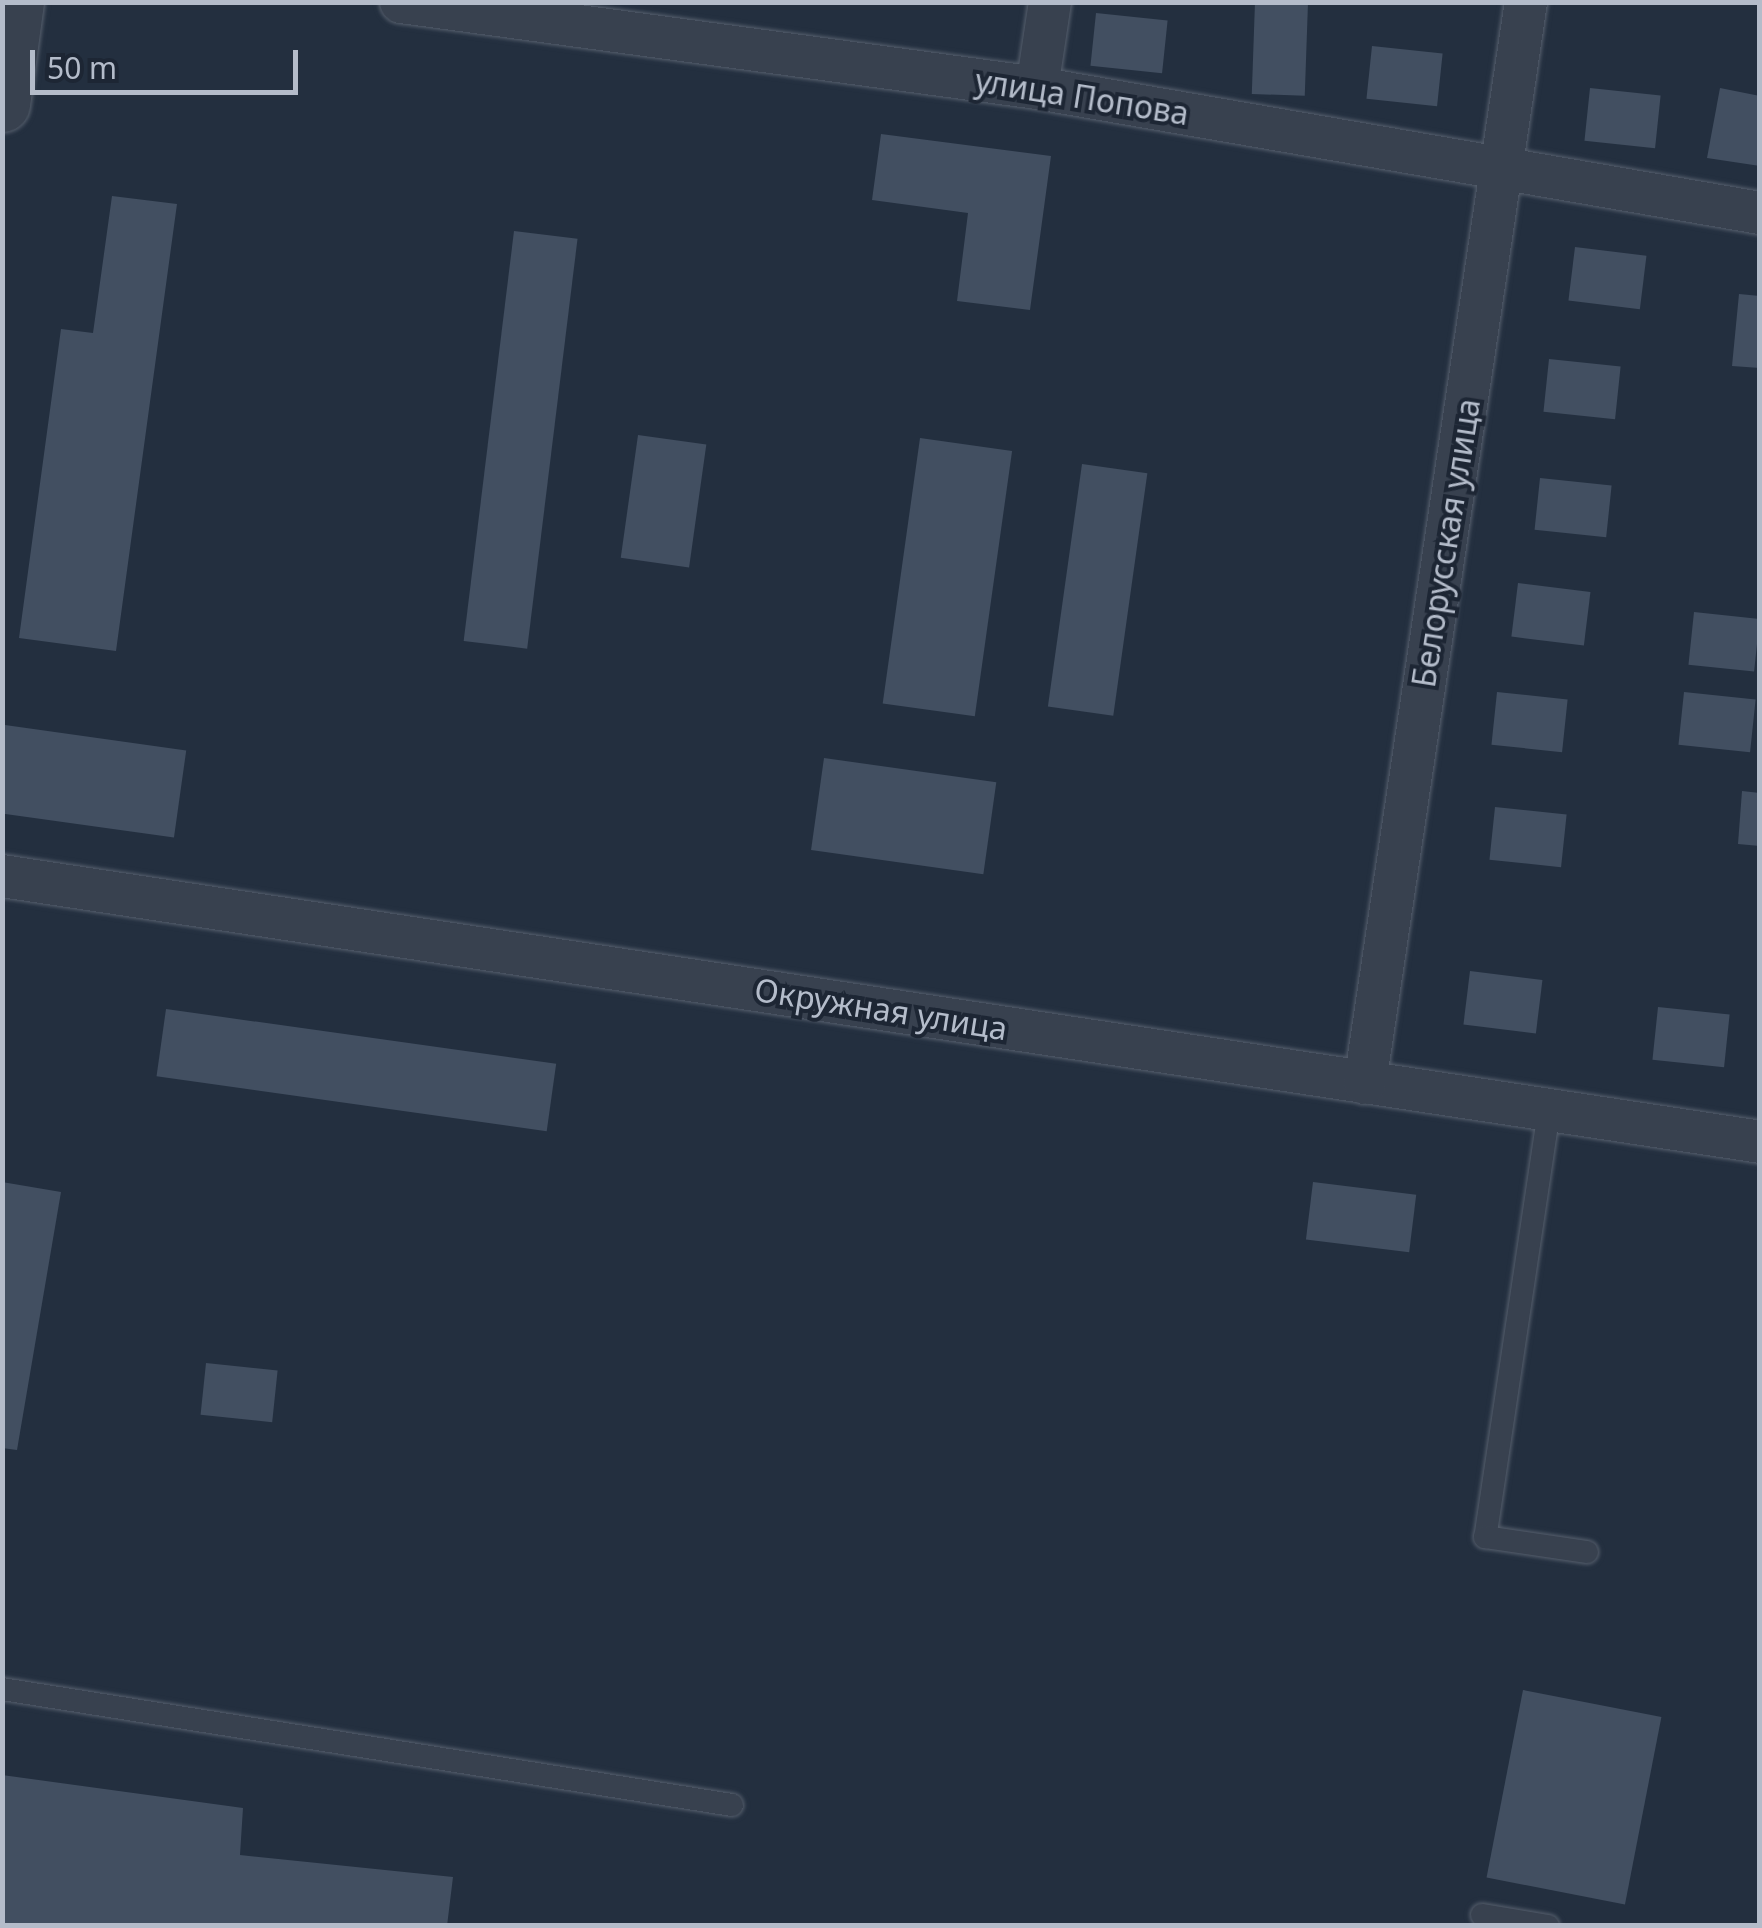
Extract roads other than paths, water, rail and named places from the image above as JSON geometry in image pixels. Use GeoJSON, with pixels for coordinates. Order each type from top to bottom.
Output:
{"type":"FeatureCollection","features":[{"type":"Feature","properties":{"kind":"street"},"geometry":{"type":"LineString","coordinates":[[2,104],[16,2]]}},
{"type":"Feature","properties":{"kind":"street","name":"улица Попова"},"geometry":{"type":"LineString","coordinates":[[401,2],[549,12],[1037,88],[1760,213]]}},
{"type":"Feature","properties":{"kind":"street"},"geometry":{"type":"LineString","coordinates":[[1037,88],[1050,2]]}},
{"type":"Feature","properties":{"kind":"street","name":"Белорусская улица"},"geometry":{"type":"LineString","coordinates":[[1365,1083],[1526,2]]}},
{"type":"Feature","properties":{"kind":"street","name":"Окружная улица"},"geometry":{"type":"LineString","coordinates":[[2,876],[1760,1142]]}},
{"type":"Feature","properties":{"kind":"lane"},"geometry":{"type":"LineString","coordinates":[[1549,1111],[1485,1536],[1588,1552]]}},
{"type":"Feature","properties":{"kind":"lane"},"geometry":{"type":"LineString","coordinates":[[2,1689],[732,1805]]}},
{"type":"Feature","properties":{"kind":"lane"},"geometry":{"type":"LineString","coordinates":[[1482,1915],[1548,1926]]}}]}
